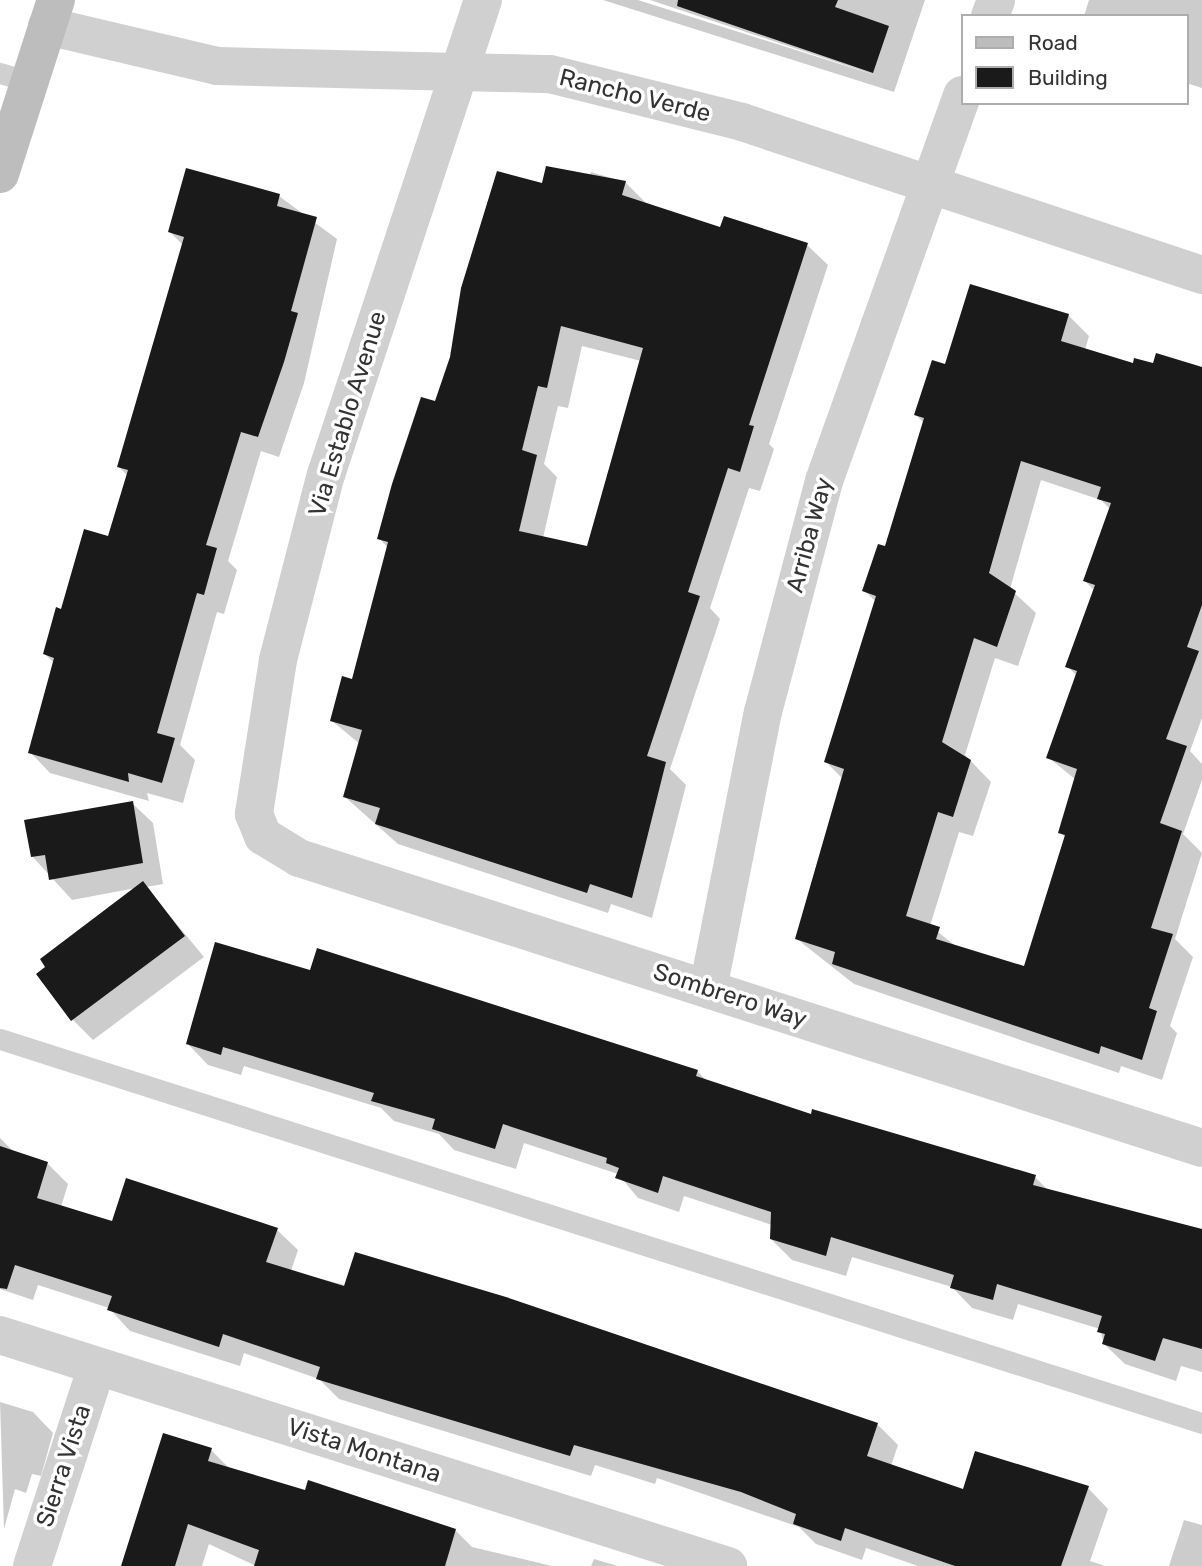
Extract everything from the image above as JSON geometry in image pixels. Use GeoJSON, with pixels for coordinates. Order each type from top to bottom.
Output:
{"type":"FeatureCollection","features":[{"type":"Feature","properties":{"kind":"street","name":"Via Establo Avenue"},"geometry":{"type":"LineString","coordinates":[[263,836],[254,814],[278,660],[323,487],[483,0]]}},
{"type":"Feature","properties":{"kind":"street","name":"Rancho Verde"},"geometry":{"type":"LineString","coordinates":[[52,13],[217,66],[324,73],[461,68],[550,74],[742,122],[930,182],[1202,275]]}},
{"type":"Feature","properties":{"kind":"street"},"geometry":{"type":"LineString","coordinates":[[0,174],[15,78],[52,13]]}},
{"type":"Feature","properties":{"kind":"street","name":"Arriba Way"},"geometry":{"type":"LineString","coordinates":[[708,989],[763,712],[824,481],[960,100]]}},
{"type":"Feature","properties":{"kind":"street","name":"Sombrero Way"},"geometry":{"type":"LineString","coordinates":[[263,836],[299,858],[1202,1148]]}},
{"type":"Feature","properties":{"kind":"street","name":"Vista Montana"},"geometry":{"type":"LineString","coordinates":[[0,1335],[728,1566]]}},
{"type":"Feature","properties":{"kind":"street","name":"Sierra Vista"},"geometry":{"type":"LineString","coordinates":[[32,1566],[97,1366]]}},
{"type":"Feature","properties":{"kind":"lane"},"geometry":{"type":"LineString","coordinates":[[0,1039],[1202,1423]]}},
{"type":"Feature","properties":{"kind":"building"},"geometry":{"type":"Polygon","coordinates":[[[678,0],[838,0],[835,7],[889,26],[873,73],[677,6],[678,0]]]}},
{"type":"Feature","properties":{"kind":"building"},"geometry":{"type":"Polygon","coordinates":[[[546,166],[626,181],[622,195],[720,227],[724,216],[808,243],[749,425],[754,426],[740,472],[728,468],[688,592],[700,596],[647,756],[666,762],[632,898],[590,884],[587,893],[375,824],[380,808],[343,797],[362,730],[330,721],[342,676],[352,679],[388,542],[377,539],[392,484],[421,397],[435,401],[450,357],[461,288],[497,171],[542,183],[546,166]],[[561,326],[547,388],[538,386],[522,450],[537,455],[519,531],[587,546],[643,348],[561,326]]]}},
{"type":"Feature","properties":{"kind":"building"},"geometry":{"type":"Polygon","coordinates":[[[186,168],[280,194],[277,206],[317,217],[291,311],[298,313],[284,362],[258,437],[241,432],[206,545],[217,548],[204,595],[197,593],[157,733],[175,738],[162,783],[128,773],[129,782],[28,753],[54,658],[43,654],[56,607],[61,609],[84,529],[108,536],[128,470],[117,467],[184,237],[168,232],[186,168]]]}},
{"type":"Feature","properties":{"kind":"building"},"geometry":{"type":"Polygon","coordinates":[[[970,284],[1069,314],[1061,341],[1133,363],[1134,358],[1153,363],[1156,353],[1202,367],[1202,605],[1187,647],[1199,651],[1166,739],[1187,746],[1160,823],[1182,831],[1151,928],[1173,934],[1149,1008],[1157,1011],[1142,1060],[1101,1046],[1099,1054],[832,964],[835,952],[795,939],[844,769],[824,762],[876,596],[862,591],[878,544],[885,546],[924,418],[914,415],[932,360],[945,364],[970,284]],[[1021,461],[989,573],[1016,591],[997,647],[974,638],[942,742],[971,760],[953,817],[938,812],[906,916],[940,927],[936,939],[1024,966],[1065,835],[1058,833],[1077,769],[1046,758],[1077,671],[1065,667],[1095,585],[1083,581],[1111,503],[1097,499],[1101,487],[1021,461]]]}},
{"type":"Feature","properties":{"kind":"building"},"geometry":{"type":"Polygon","coordinates":[[[133,801],[143,863],[49,880],[45,855],[31,857],[24,820],[133,801]]]}},
{"type":"Feature","properties":{"kind":"building"},"geometry":{"type":"Polygon","coordinates":[[[143,881],[185,936],[71,1021],[36,974],[45,967],[40,959],[143,881]]]}},
{"type":"Feature","properties":{"kind":"building"},"geometry":{"type":"Polygon","coordinates":[[[215,942],[310,970],[317,948],[698,1070],[696,1076],[811,1114],[812,1109],[1036,1175],[1033,1185],[1202,1229],[1202,1349],[1163,1338],[1155,1361],[1102,1344],[1105,1334],[1097,1332],[1102,1316],[997,1284],[993,1300],[950,1288],[954,1275],[831,1237],[826,1256],[770,1239],[771,1212],[663,1176],[658,1193],[615,1178],[619,1168],[606,1163],[607,1158],[503,1124],[495,1149],[432,1129],[435,1119],[371,1101],[374,1093],[223,1047],[221,1055],[186,1044],[215,942]]]}},
{"type":"Feature","properties":{"kind":"building"},"geometry":{"type":"Polygon","coordinates":[[[0,1146],[48,1162],[37,1198],[112,1221],[126,1178],[278,1228],[266,1262],[344,1286],[355,1252],[506,1297],[878,1423],[867,1456],[963,1489],[975,1451],[1089,1486],[1061,1566],[955,1566],[845,1528],[841,1541],[793,1524],[796,1514],[741,1492],[574,1445],[570,1456],[316,1379],[320,1367],[223,1334],[219,1347],[107,1310],[112,1296],[15,1265],[7,1289],[0,1288],[0,1146]]]}},
{"type":"Feature","properties":{"kind":"building"},"geometry":{"type":"Polygon","coordinates":[[[163,1433],[212,1448],[208,1461],[305,1490],[308,1480],[456,1529],[445,1566],[254,1566],[259,1550],[188,1524],[175,1566],[121,1566],[163,1433]]]}}]}
